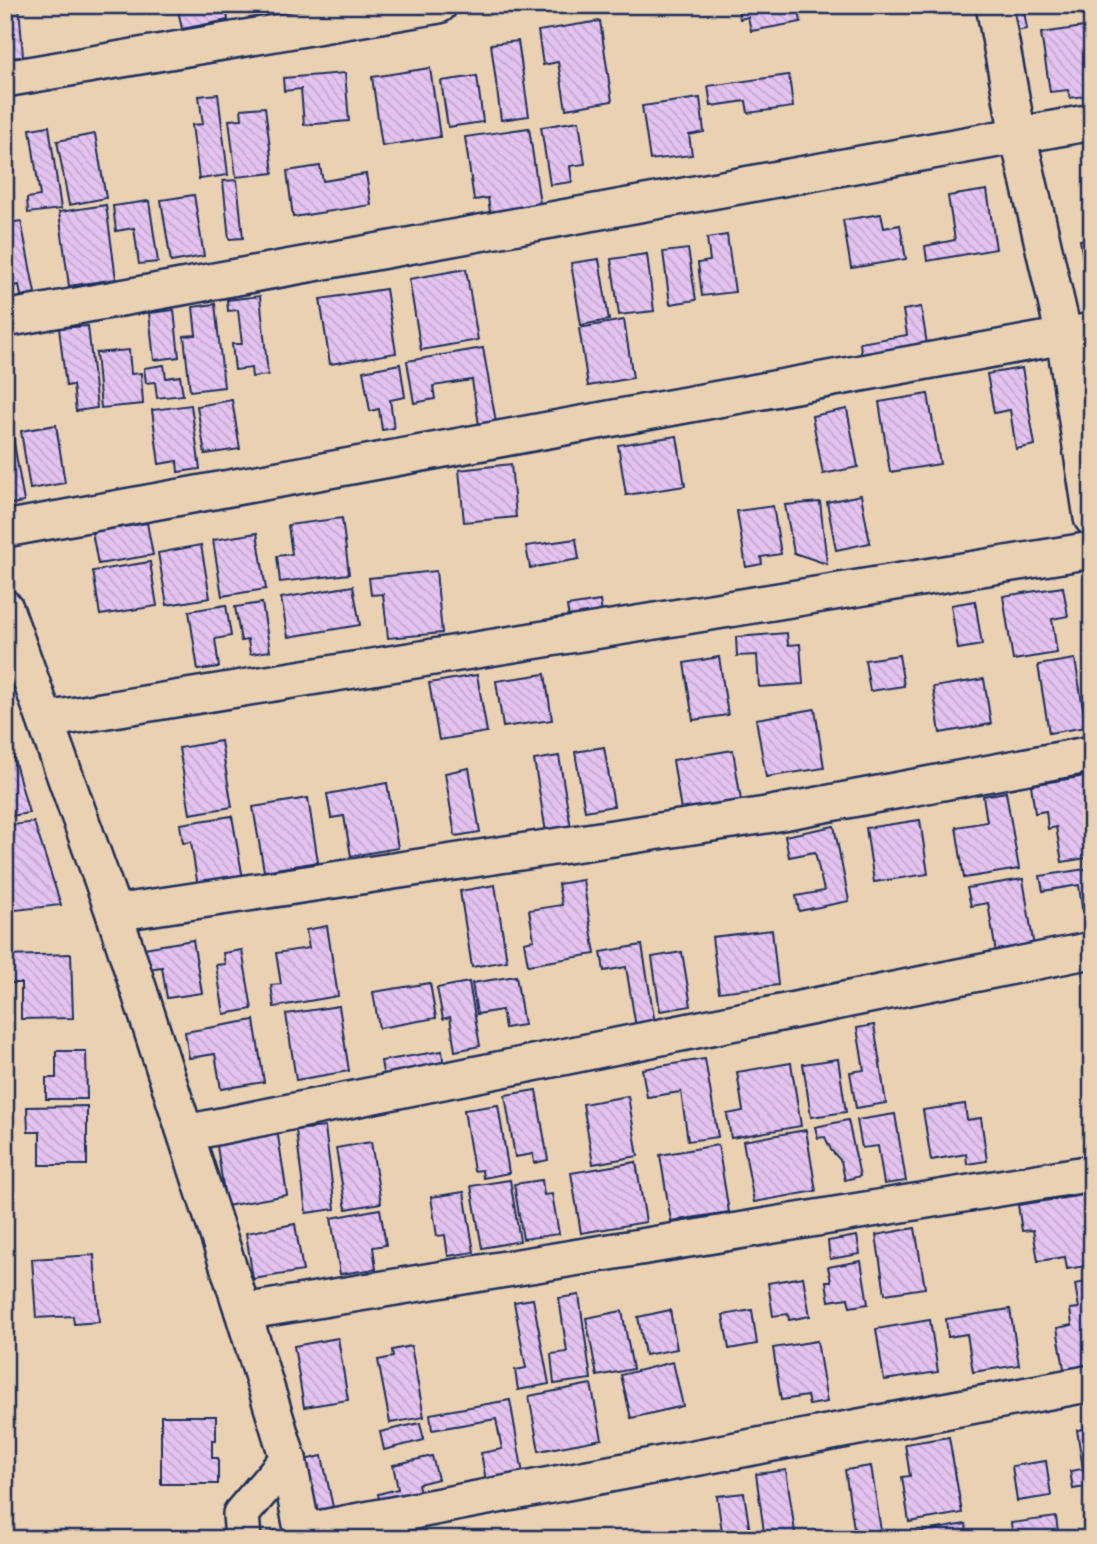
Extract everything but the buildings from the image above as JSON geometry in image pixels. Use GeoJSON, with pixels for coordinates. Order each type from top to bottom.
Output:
{"type":"FeatureCollection","features":[{"type":"Feature","properties":{"kind":"street"},"geometry":{"type":"LineString","coordinates":[[5,79],[439,5]]}},
{"type":"Feature","properties":{"kind":"street"},"geometry":{"type":"LineString","coordinates":[[994,5],[1018,135],[1078,333],[1092,518]]}},
{"type":"Feature","properties":{"kind":"street"},"geometry":{"type":"LineString","coordinates":[[5,318],[1092,122]]}},
{"type":"Feature","properties":{"kind":"street"},"geometry":{"type":"LineString","coordinates":[[5,529],[1078,333]]}},
{"type":"Feature","properties":{"kind":"street"},"geometry":{"type":"LineString","coordinates":[[46,720],[1092,550]]}},
{"type":"Feature","properties":{"kind":"street"},"geometry":{"type":"LineString","coordinates":[[5,608],[19,679],[46,720],[114,913],[186,1133],[288,1459],[303,1535],[1092,1383]]}},
{"type":"Feature","properties":{"kind":"street"},"geometry":{"type":"LineString","coordinates":[[114,913],[766,815],[1092,754]]}},
{"type":"Feature","properties":{"kind":"street"},"geometry":{"type":"LineString","coordinates":[[186,1133],[1092,950]]}},
{"type":"Feature","properties":{"kind":"street"},"geometry":{"type":"LineString","coordinates":[[243,1312],[1092,1173]]}},
{"type":"Feature","properties":{"kind":"street"},"geometry":{"type":"LineString","coordinates":[[243,1539],[241,1514],[288,1459]]}}]}
